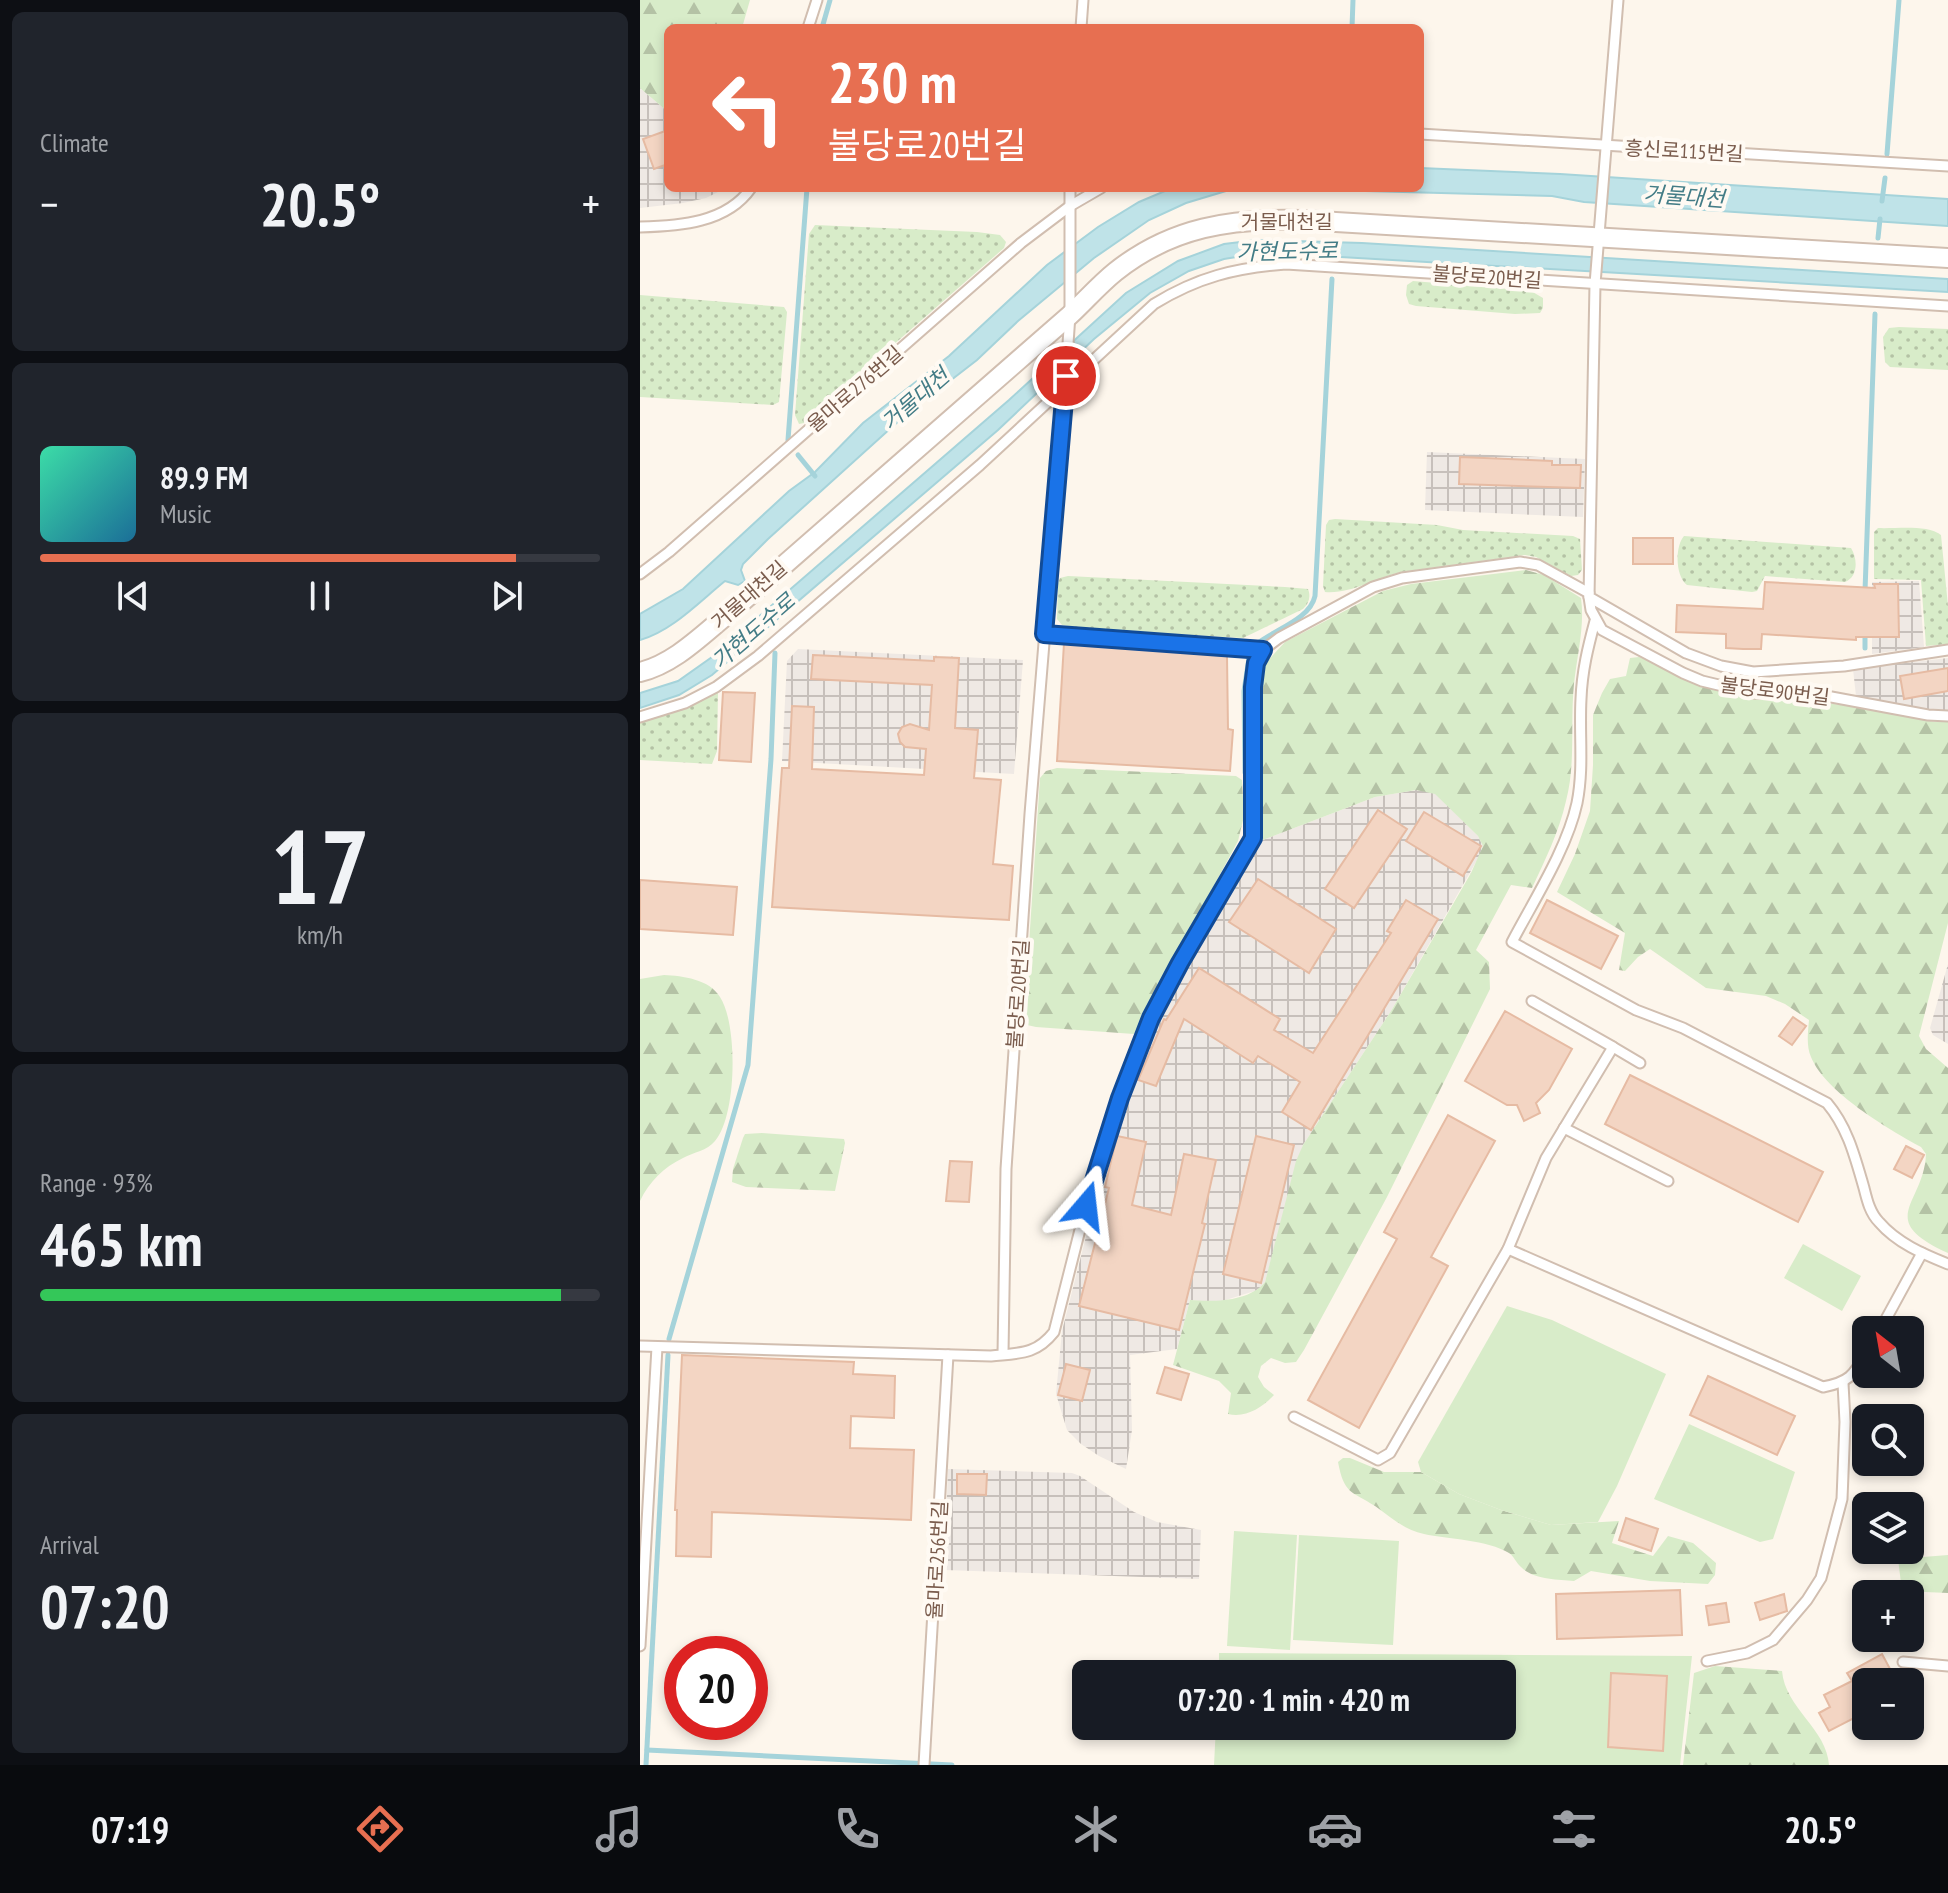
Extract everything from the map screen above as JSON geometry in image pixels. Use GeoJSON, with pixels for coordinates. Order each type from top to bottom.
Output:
{"type":"FeatureCollection","features":[{"type":"Feature","properties":{"kind":"street","name":"거물대천길"},"geometry":{"type":"LineString","coordinates":[[640,672],[679,654],[728,614],[1116,271],[1162,243],[1206,226],[1243,220],[1302,220],[1948,258]]}},
{"type":"Feature","properties":{"kind":"lane"},"geometry":{"type":"LineString","coordinates":[[809,24],[817,0]]}},
{"type":"Feature","properties":{"kind":"lane"},"geometry":{"type":"LineString","coordinates":[[1081,24],[1083,0]]}},
{"type":"Feature","properties":{"kind":"lane"},"geometry":{"type":"LineString","coordinates":[[1618,0],[1595,280],[1589,595],[1595,621],[1584,661],[1580,702],[1582,752],[1576,805],[1559,851],[1512,942],[1636,1010],[1683,1028],[1827,1103],[1841,1119],[1848,1134],[1876,1220],[1896,1239],[1948,1264]]}},
{"type":"Feature","properties":{"kind":"lane","name":"흥신로115번길"},"geometry":{"type":"LineString","coordinates":[[1424,134],[1605,151],[1948,166]]}},
{"type":"Feature","properties":{"kind":"lane"},"geometry":{"type":"LineString","coordinates":[[640,227],[664,227],[712,217],[730,209],[748,192]]}},
{"type":"Feature","properties":{"kind":"lane"},"geometry":{"type":"LineString","coordinates":[[640,717],[696,698],[758,656],[980,465],[1066,381],[1070,314],[1070,192]]}},
{"type":"Feature","properties":{"kind":"lane"},"geometry":{"type":"LineString","coordinates":[[1070,211],[1096,192]]}},
{"type":"Feature","properties":{"kind":"lane","name":"율마로276번길"},"geometry":{"type":"LineString","coordinates":[[640,574],[669,552],[1021,243],[1070,211]]}},
{"type":"Feature","properties":{"kind":"lane","name":"불당로20번길"},"geometry":{"type":"LineString","coordinates":[[1003,1354],[1006,1169],[1044,634],[1066,381],[1154,304],[1181,287],[1216,274],[1286,264],[1595,280],[1948,306]]}},
{"type":"Feature","properties":{"kind":"lane"},"geometry":{"type":"LineString","coordinates":[[640,1346],[948,1355],[1021,1353],[1042,1346],[1054,1332],[1086,1206],[1135,1054],[1180,963],[1253,838],[1253,687],[1256,663],[1263,650],[1279,638],[1373,587],[1402,578],[1520,562],[1538,565],[1686,653],[1721,666],[1753,672],[1844,666],[1948,650]]}},
{"type":"Feature","properties":{"kind":"lane","name":"불당로90번길"},"geometry":{"type":"LineString","coordinates":[[1595,621],[1614,638],[1683,673],[1721,687],[1752,693],[1826,696],[1948,716]]}},
{"type":"Feature","properties":{"kind":"lane"},"geometry":{"type":"LineString","coordinates":[[1044,634],[1263,650]]}},
{"type":"Feature","properties":{"kind":"lane"},"geometry":{"type":"LineString","coordinates":[[1532,1001],[1640,1063]]}},
{"type":"Feature","properties":{"kind":"lane"},"geometry":{"type":"LineString","coordinates":[[1294,1417],[1378,1460],[1390,1453],[1508,1249],[1546,1158],[1613,1047]]}},
{"type":"Feature","properties":{"kind":"lane"},"geometry":{"type":"LineString","coordinates":[[1564,1128],[1668,1181]]}},
{"type":"Feature","properties":{"kind":"lane"},"geometry":{"type":"LineString","coordinates":[[1508,1249],[1823,1387],[1843,1383],[1852,1376]]}},
{"type":"Feature","properties":{"kind":"lane"},"geometry":{"type":"LineString","coordinates":[[1888,1316],[1922,1253]]}},
{"type":"Feature","properties":{"kind":"lane"},"geometry":{"type":"LineString","coordinates":[[640,1646],[657,1347]]}},
{"type":"Feature","properties":{"kind":"lane","name":"율마로256번길"},"geometry":{"type":"LineString","coordinates":[[925,1760],[948,1355]]}},
{"type":"Feature","properties":{"kind":"lane"},"geometry":{"type":"LineString","coordinates":[[1707,1661],[1747,1653],[1773,1640],[1821,1578],[1842,1499],[1843,1383]]}},
{"type":"Feature","properties":{"kind":"lane"},"geometry":{"type":"LineString","coordinates":[[1903,1662],[1948,1666]]}},
{"type":"Feature","properties":{"kind":"shaded area"},"geometry":{"type":"Polygon","coordinates":[[[640,88],[664,109],[664,192],[718,192],[683,203],[640,208],[640,88]]]}},
{"type":"Feature","properties":{"kind":"shaded area"},"geometry":{"type":"Polygon","coordinates":[[[1427,452],[1585,459],[1583,517],[1425,510],[1427,452]]]}},
{"type":"Feature","properties":{"kind":"shaded area"},"geometry":{"type":"Polygon","coordinates":[[[1919,581],[1924,647],[1872,654],[1872,582],[1919,581]]]}},
{"type":"Feature","properties":{"kind":"shaded area"},"geometry":{"type":"Polygon","coordinates":[[[798,649],[1023,660],[1014,774],[782,761],[787,661],[798,649]]]}},
{"type":"Feature","properties":{"kind":"shaded area"},"geometry":{"type":"Polygon","coordinates":[[[1948,658],[1948,711],[1856,696],[1853,669],[1948,658]]]}},
{"type":"Feature","properties":{"kind":"shaded area"},"geometry":{"type":"Polygon","coordinates":[[[1416,790],[1435,793],[1478,836],[1483,846],[1480,855],[1391,1011],[1303,1145],[1265,1282],[1258,1290],[1216,1303],[1190,1300],[1177,1349],[1130,1355],[1132,1430],[1126,1469],[1099,1456],[1067,1430],[1056,1394],[1062,1331],[1095,1201],[1120,1115],[1142,1057],[1188,961],[1260,841],[1375,797],[1416,790]]]}},
{"type":"Feature","properties":{"kind":"shaded area"},"geometry":{"type":"Polygon","coordinates":[[[1948,964],[1948,1044],[1933,1035],[1930,1028],[1948,964]]]}},
{"type":"Feature","properties":{"kind":"shaded area"},"geometry":{"type":"Polygon","coordinates":[[[948,1469],[1072,1473],[1080,1476],[1134,1512],[1157,1522],[1201,1530],[1199,1579],[944,1570],[948,1469]]]}},
{"type":"Feature","properties":{"kind":"green space"},"geometry":{"type":"Polygon","coordinates":[[[640,0],[750,0],[743,24],[664,24],[664,109],[640,88],[640,0]]]}},
{"type":"Feature","properties":{"kind":"green space"},"geometry":{"type":"Polygon","coordinates":[[[815,225],[977,232],[1000,235],[1006,242],[1004,248],[804,423],[799,424],[795,415],[809,234],[815,225]]]}},
{"type":"Feature","properties":{"kind":"green space"},"geometry":{"type":"Polygon","coordinates":[[[1413,281],[1531,291],[1543,298],[1543,308],[1540,313],[1515,314],[1416,306],[1409,304],[1406,295],[1407,285],[1413,281]]]}},
{"type":"Feature","properties":{"kind":"green space"},"geometry":{"type":"Polygon","coordinates":[[[640,295],[784,307],[787,312],[779,402],[773,405],[640,397],[640,295]]]}},
{"type":"Feature","properties":{"kind":"green space"},"geometry":{"type":"Polygon","coordinates":[[[1889,328],[1948,329],[1948,370],[1890,367],[1885,362],[1883,337],[1889,328]]]}},
{"type":"Feature","properties":{"kind":"green space"},"geometry":{"type":"Polygon","coordinates":[[[1329,520],[1573,536],[1580,539],[1582,570],[1578,575],[1571,576],[1536,557],[1525,555],[1401,572],[1354,588],[1325,592],[1326,525],[1329,520]]]}},
{"type":"Feature","properties":{"kind":"green space"},"geometry":{"type":"Polygon","coordinates":[[[1878,528],[1920,528],[1941,535],[1948,606],[1948,644],[1926,646],[1921,580],[1874,579],[1874,532],[1878,528]]]}},
{"type":"Feature","properties":{"kind":"green space"},"geometry":{"type":"Polygon","coordinates":[[[1684,536],[1851,548],[1856,567],[1845,582],[1765,576],[1757,591],[1752,592],[1687,585],[1680,575],[1678,561],[1684,536]]]}},
{"type":"Feature","properties":{"kind":"green space"},"geometry":{"type":"Polygon","coordinates":[[[1526,570],[1544,575],[1581,598],[1571,772],[1560,824],[1532,888],[1511,885],[1476,950],[1489,962],[1490,989],[1387,1197],[1304,1350],[1296,1362],[1285,1363],[1271,1358],[1261,1366],[1258,1377],[1274,1395],[1264,1404],[1247,1413],[1228,1414],[1231,1393],[1219,1381],[1173,1365],[1190,1300],[1240,1297],[1250,1294],[1265,1282],[1296,1161],[1303,1145],[1391,1011],[1471,873],[1483,846],[1478,836],[1435,794],[1416,790],[1375,797],[1260,841],[1259,688],[1262,667],[1285,642],[1383,591],[1411,584],[1526,570]]]}},
{"type":"Feature","properties":{"kind":"green space"},"geometry":{"type":"Polygon","coordinates":[[[1060,578],[1308,589],[1309,597],[1303,609],[1243,638],[1084,629],[1062,625],[1057,619],[1058,583],[1060,578]]]}},
{"type":"Feature","properties":{"kind":"green space"},"geometry":{"type":"Polygon","coordinates":[[[1639,657],[1699,685],[1730,694],[1844,705],[1936,722],[1948,721],[1948,923],[1919,1036],[1926,1049],[1948,1068],[1948,1253],[1926,1241],[1913,1230],[1908,1220],[1908,1210],[1923,1172],[1926,1154],[1921,1147],[1859,1108],[1829,1083],[1809,1053],[1809,1020],[1766,996],[1706,988],[1650,949],[1625,971],[1619,970],[1625,933],[1557,892],[1590,811],[1593,715],[1610,679],[1626,676],[1630,658],[1639,657]]]}},
{"type":"Feature","properties":{"kind":"green space"},"geometry":{"type":"Polygon","coordinates":[[[718,692],[717,751],[712,764],[640,760],[640,722],[679,711],[718,692]]]}},
{"type":"Feature","properties":{"kind":"green space"},"geometry":{"type":"Polygon","coordinates":[[[1057,768],[1236,776],[1242,780],[1244,816],[1238,841],[1134,1034],[1036,1027],[1027,1025],[1024,1020],[1040,778],[1046,771],[1057,768]]]}},
{"type":"Feature","properties":{"kind":"green space"},"geometry":{"type":"Polygon","coordinates":[[[664,975],[702,982],[720,997],[730,1027],[731,1092],[728,1112],[715,1141],[663,1171],[640,1201],[640,979],[664,975]]]}},
{"type":"Feature","properties":{"kind":"green space"},"geometry":{"type":"Polygon","coordinates":[[[745,1134],[844,1139],[835,1191],[746,1187],[732,1182],[733,1169],[745,1134]]]}},
{"type":"Feature","properties":{"kind":"green space"},"geometry":{"type":"Polygon","coordinates":[[[1803,1244],[1861,1276],[1842,1311],[1784,1278],[1803,1244]]]}},
{"type":"Feature","properties":{"kind":"green space"},"geometry":{"type":"Polygon","coordinates":[[[1507,1306],[1552,1320],[1666,1374],[1598,1522],[1551,1525],[1459,1494],[1421,1472],[1418,1462],[1507,1306]]]}},
{"type":"Feature","properties":{"kind":"green space"},"geometry":{"type":"Polygon","coordinates":[[[1689,1424],[1795,1472],[1773,1539],[1760,1542],[1654,1499],[1689,1424]]]}},
{"type":"Feature","properties":{"kind":"green space"},"geometry":{"type":"Polygon","coordinates":[[[1343,1458],[1384,1472],[1421,1472],[1459,1494],[1551,1525],[1619,1521],[1612,1543],[1653,1556],[1668,1536],[1693,1543],[1716,1563],[1715,1575],[1708,1584],[1650,1581],[1591,1571],[1574,1581],[1539,1577],[1526,1571],[1511,1554],[1500,1549],[1424,1534],[1404,1526],[1346,1486],[1338,1462],[1343,1458]]]}},
{"type":"Feature","properties":{"kind":"green space"},"geometry":{"type":"Polygon","coordinates":[[[1234,1531],[1297,1535],[1290,1650],[1227,1646],[1234,1531]]]}},
{"type":"Feature","properties":{"kind":"green space"},"geometry":{"type":"Polygon","coordinates":[[[1299,1535],[1399,1541],[1393,1645],[1293,1640],[1299,1535]]]}},
{"type":"Feature","properties":{"kind":"green space"},"geometry":{"type":"Polygon","coordinates":[[[1948,1555],[1948,1593],[1924,1592],[1924,1580],[1901,1580],[1899,1564],[1924,1564],[1924,1557],[1948,1555]]]}},
{"type":"Feature","properties":{"kind":"green space"},"geometry":{"type":"Polygon","coordinates":[[[1219,1653],[1692,1656],[1680,1765],[1214,1765],[1215,1740],[1516,1740],[1516,1660],[1219,1660],[1219,1653]]]}},
{"type":"Feature","properties":{"kind":"green space"},"geometry":{"type":"Polygon","coordinates":[[[1715,1666],[1782,1671],[1790,1696],[1827,1752],[1829,1765],[1683,1765],[1694,1673],[1715,1666]]]}},
{"type":"Feature","properties":{"kind":"water","name":"거물대천"},"geometry":{"type":"Polygon","coordinates":[[[1424,168],[1560,174],[1948,199],[1948,226],[1584,202],[1552,196],[1402,192],[1424,192],[1424,168]]]}},
{"type":"Feature","properties":{"kind":"water","name":"거물대천"},"geometry":{"type":"Polygon","coordinates":[[[1163,192],[1223,192],[1186,203],[1149,220],[1094,258],[1018,321],[977,360],[902,418],[768,539],[743,564],[741,570],[745,581],[738,585],[725,581],[674,623],[640,640],[640,614],[683,589],[789,491],[815,472],[863,423],[949,356],[1047,265],[1098,227],[1139,202],[1163,192]]]}},
{"type":"Feature","properties":{"kind":"water","name":"가현도수로"},"geometry":{"type":"Polygon","coordinates":[[[1257,240],[1362,243],[1948,279],[1948,292],[1306,255],[1261,253],[1224,259],[1189,271],[1150,293],[1094,339],[998,430],[712,675],[679,695],[640,708],[640,693],[678,681],[712,657],[1009,400],[1126,293],[1178,261],[1224,244],[1257,240]]]}},
{"type":"Feature","properties":{"kind":"building"},"geometry":{"type":"Polygon","coordinates":[[[664,131],[664,165],[654,169],[643,139],[664,131]]]}},
{"type":"Feature","properties":{"kind":"building"},"geometry":{"type":"Polygon","coordinates":[[[1460,457],[1581,465],[1580,488],[1459,484],[1460,457]]]}},
{"type":"Feature","properties":{"kind":"building"},"geometry":{"type":"Polygon","coordinates":[[[1633,538],[1673,538],[1673,564],[1633,564],[1633,538]]]}},
{"type":"Feature","properties":{"kind":"building"},"geometry":{"type":"Polygon","coordinates":[[[1765,582],[1875,588],[1874,584],[1898,584],[1899,637],[1856,637],[1856,640],[1762,634],[1761,649],[1743,649],[1726,648],[1726,634],[1676,632],[1677,605],[1763,609],[1765,582]]]}},
{"type":"Feature","properties":{"kind":"building"},"geometry":{"type":"Polygon","coordinates":[[[1064,643],[1227,656],[1228,729],[1233,730],[1230,771],[1057,761],[1064,643]]]}},
{"type":"Feature","properties":{"kind":"building"},"geometry":{"type":"Polygon","coordinates":[[[813,655],[934,661],[934,657],[959,658],[955,728],[978,730],[974,778],[1001,780],[993,864],[1013,866],[1009,920],[772,907],[782,768],[789,768],[792,706],[814,707],[812,769],[924,775],[926,749],[905,747],[898,734],[902,727],[910,724],[929,730],[932,685],[811,679],[813,655]]]}},
{"type":"Feature","properties":{"kind":"building"},"geometry":{"type":"Polygon","coordinates":[[[1948,668],[1948,691],[1904,699],[1900,676],[1948,668]]]}},
{"type":"Feature","properties":{"kind":"building"},"geometry":{"type":"Polygon","coordinates":[[[723,692],[755,693],[751,762],[719,760],[723,692]]]}},
{"type":"Feature","properties":{"kind":"building"},"geometry":{"type":"Polygon","coordinates":[[[1378,810],[1407,829],[1354,908],[1325,889],[1378,810]]]}},
{"type":"Feature","properties":{"kind":"building"},"geometry":{"type":"Polygon","coordinates":[[[1424,812],[1481,846],[1463,876],[1406,841],[1424,812]]]}},
{"type":"Feature","properties":{"kind":"building"},"geometry":{"type":"Polygon","coordinates":[[[1258,879],[1336,929],[1309,973],[1229,922],[1258,879]]]}},
{"type":"Feature","properties":{"kind":"building"},"geometry":{"type":"Polygon","coordinates":[[[640,880],[737,887],[733,935],[640,929],[640,880]]]}},
{"type":"Feature","properties":{"kind":"building"},"geometry":{"type":"Polygon","coordinates":[[[1406,900],[1438,919],[1311,1130],[1282,1112],[1300,1082],[1258,1056],[1253,1063],[1184,1019],[1156,1086],[1138,1080],[1164,1019],[1199,968],[1280,1019],[1274,1030],[1313,1053],[1391,933],[1387,931],[1406,900]]]}},
{"type":"Feature","properties":{"kind":"building"},"geometry":{"type":"Polygon","coordinates":[[[1547,900],[1618,936],[1601,969],[1530,933],[1547,900]]]}},
{"type":"Feature","properties":{"kind":"building"},"geometry":{"type":"Polygon","coordinates":[[[1505,1011],[1572,1049],[1549,1090],[1536,1103],[1540,1113],[1524,1121],[1517,1105],[1507,1105],[1465,1081],[1505,1011]]]}},
{"type":"Feature","properties":{"kind":"building"},"geometry":{"type":"Polygon","coordinates":[[[1793,1017],[1806,1026],[1792,1045],[1779,1036],[1793,1017]]]}},
{"type":"Feature","properties":{"kind":"building"},"geometry":{"type":"Polygon","coordinates":[[[1630,1075],[1823,1172],[1798,1222],[1605,1124],[1630,1075]]]}},
{"type":"Feature","properties":{"kind":"building"},"geometry":{"type":"Polygon","coordinates":[[[1448,1115],[1495,1141],[1431,1257],[1448,1266],[1359,1428],[1308,1400],[1397,1239],[1384,1232],[1448,1115]]]}},
{"type":"Feature","properties":{"kind":"building"},"geometry":{"type":"Polygon","coordinates":[[[1117,1136],[1146,1142],[1132,1205],[1171,1215],[1184,1154],[1216,1160],[1202,1223],[1205,1224],[1179,1330],[1079,1306],[1109,1188],[1105,1187],[1117,1136]]]}},
{"type":"Feature","properties":{"kind":"building"},"geometry":{"type":"Polygon","coordinates":[[[1256,1136],[1294,1145],[1261,1283],[1223,1274],[1256,1136]]]}},
{"type":"Feature","properties":{"kind":"building"},"geometry":{"type":"Polygon","coordinates":[[[1906,1146],[1924,1155],[1912,1178],[1894,1169],[1906,1146]]]}},
{"type":"Feature","properties":{"kind":"building"},"geometry":{"type":"Polygon","coordinates":[[[950,1161],[972,1162],[969,1202],[946,1201],[950,1161]]]}},
{"type":"Feature","properties":{"kind":"building"},"geometry":{"type":"Polygon","coordinates":[[[682,1355],[854,1362],[853,1374],[895,1376],[894,1418],[851,1416],[850,1448],[914,1450],[911,1520],[712,1512],[711,1557],[676,1556],[682,1355]]]}},
{"type":"Feature","properties":{"kind":"building"},"geometry":{"type":"Polygon","coordinates":[[[1066,1364],[1090,1370],[1082,1401],[1058,1395],[1066,1364]]]}},
{"type":"Feature","properties":{"kind":"building"},"geometry":{"type":"Polygon","coordinates":[[[1165,1367],[1189,1374],[1181,1400],[1157,1393],[1165,1367]]]}},
{"type":"Feature","properties":{"kind":"building"},"geometry":{"type":"Polygon","coordinates":[[[1708,1376],[1795,1416],[1777,1455],[1690,1415],[1708,1376]]]}},
{"type":"Feature","properties":{"kind":"building"},"geometry":{"type":"Polygon","coordinates":[[[957,1474],[987,1474],[986,1495],[957,1494],[957,1474]]]}},
{"type":"Feature","properties":{"kind":"building"},"geometry":{"type":"Polygon","coordinates":[[[1626,1518],[1658,1529],[1651,1551],[1619,1540],[1626,1518]]]}},
{"type":"Feature","properties":{"kind":"building"},"geometry":{"type":"Polygon","coordinates":[[[1680,1590],[1682,1635],[1557,1639],[1556,1594],[1680,1590]]]}},
{"type":"Feature","properties":{"kind":"building"},"geometry":{"type":"Polygon","coordinates":[[[1784,1594],[1787,1611],[1760,1620],[1755,1603],[1784,1594]]]}},
{"type":"Feature","properties":{"kind":"building"},"geometry":{"type":"Polygon","coordinates":[[[1726,1603],[1729,1622],[1709,1625],[1706,1606],[1726,1603]]]}},
{"type":"Feature","properties":{"kind":"building"},"geometry":{"type":"Polygon","coordinates":[[[1882,1654],[1890,1668],[1856,1668],[1882,1654]]]}},
{"type":"Feature","properties":{"kind":"building"},"geometry":{"type":"Polygon","coordinates":[[[1611,1673],[1667,1676],[1663,1751],[1608,1747],[1611,1673]]]}},
{"type":"Feature","properties":{"kind":"building"},"geometry":{"type":"Polygon","coordinates":[[[1852,1681],[1852,1719],[1829,1731],[1819,1713],[1830,1707],[1824,1695],[1852,1681]]]}},
{"type":"Feature","properties":{"kind":"waterway"},"geometry":{"type":"LineString","coordinates":[[823,24],[830,0]]}},
{"type":"Feature","properties":{"kind":"waterway"},"geometry":{"type":"LineString","coordinates":[[1352,24],[1353,0]]}},
{"type":"Feature","properties":{"kind":"waterway"},"geometry":{"type":"LineString","coordinates":[[1887,154],[1899,0]]}},
{"type":"Feature","properties":{"kind":"waterway"},"geometry":{"type":"LineString","coordinates":[[1882,201],[1885,178]]}},
{"type":"Feature","properties":{"kind":"waterway"},"geometry":{"type":"LineString","coordinates":[[788,440],[807,192]]}},
{"type":"Feature","properties":{"kind":"waterway"},"geometry":{"type":"LineString","coordinates":[[1878,238],[1880,219]]}},
{"type":"Feature","properties":{"kind":"waterway"},"geometry":{"type":"LineString","coordinates":[[1258,643],[1300,617],[1315,596],[1332,279]]}},
{"type":"Feature","properties":{"kind":"waterway"},"geometry":{"type":"LineString","coordinates":[[1865,591],[1875,314]]}},
{"type":"Feature","properties":{"kind":"waterway"},"geometry":{"type":"LineString","coordinates":[[798,455],[815,476]]}},
{"type":"Feature","properties":{"kind":"waterway"},"geometry":{"type":"LineString","coordinates":[[1865,633],[1865,648]]}},
{"type":"Feature","properties":{"kind":"waterway"},"geometry":{"type":"LineString","coordinates":[[669,1339],[748,1065],[771,759],[775,653]]}},
{"type":"Feature","properties":{"kind":"waterway"},"geometry":{"type":"LineString","coordinates":[[1245,773],[1244,691],[1249,658]]}},
{"type":"Feature","properties":{"kind":"waterway"},"geometry":{"type":"LineString","coordinates":[[646,1765],[668,1355]]}},
{"type":"Feature","properties":{"kind":"waterway"},"geometry":{"type":"LineString","coordinates":[[647,1750],[952,1765]]}},
{"type":"Feature","properties":{"kind":"route"},"geometry":{"type":"LineString","coordinates":[[1066,376],[1044,634],[1263,650],[1256,663],[1253,687],[1253,838],[1151,1018],[1135,1054],[1086,1206]]}}]}
